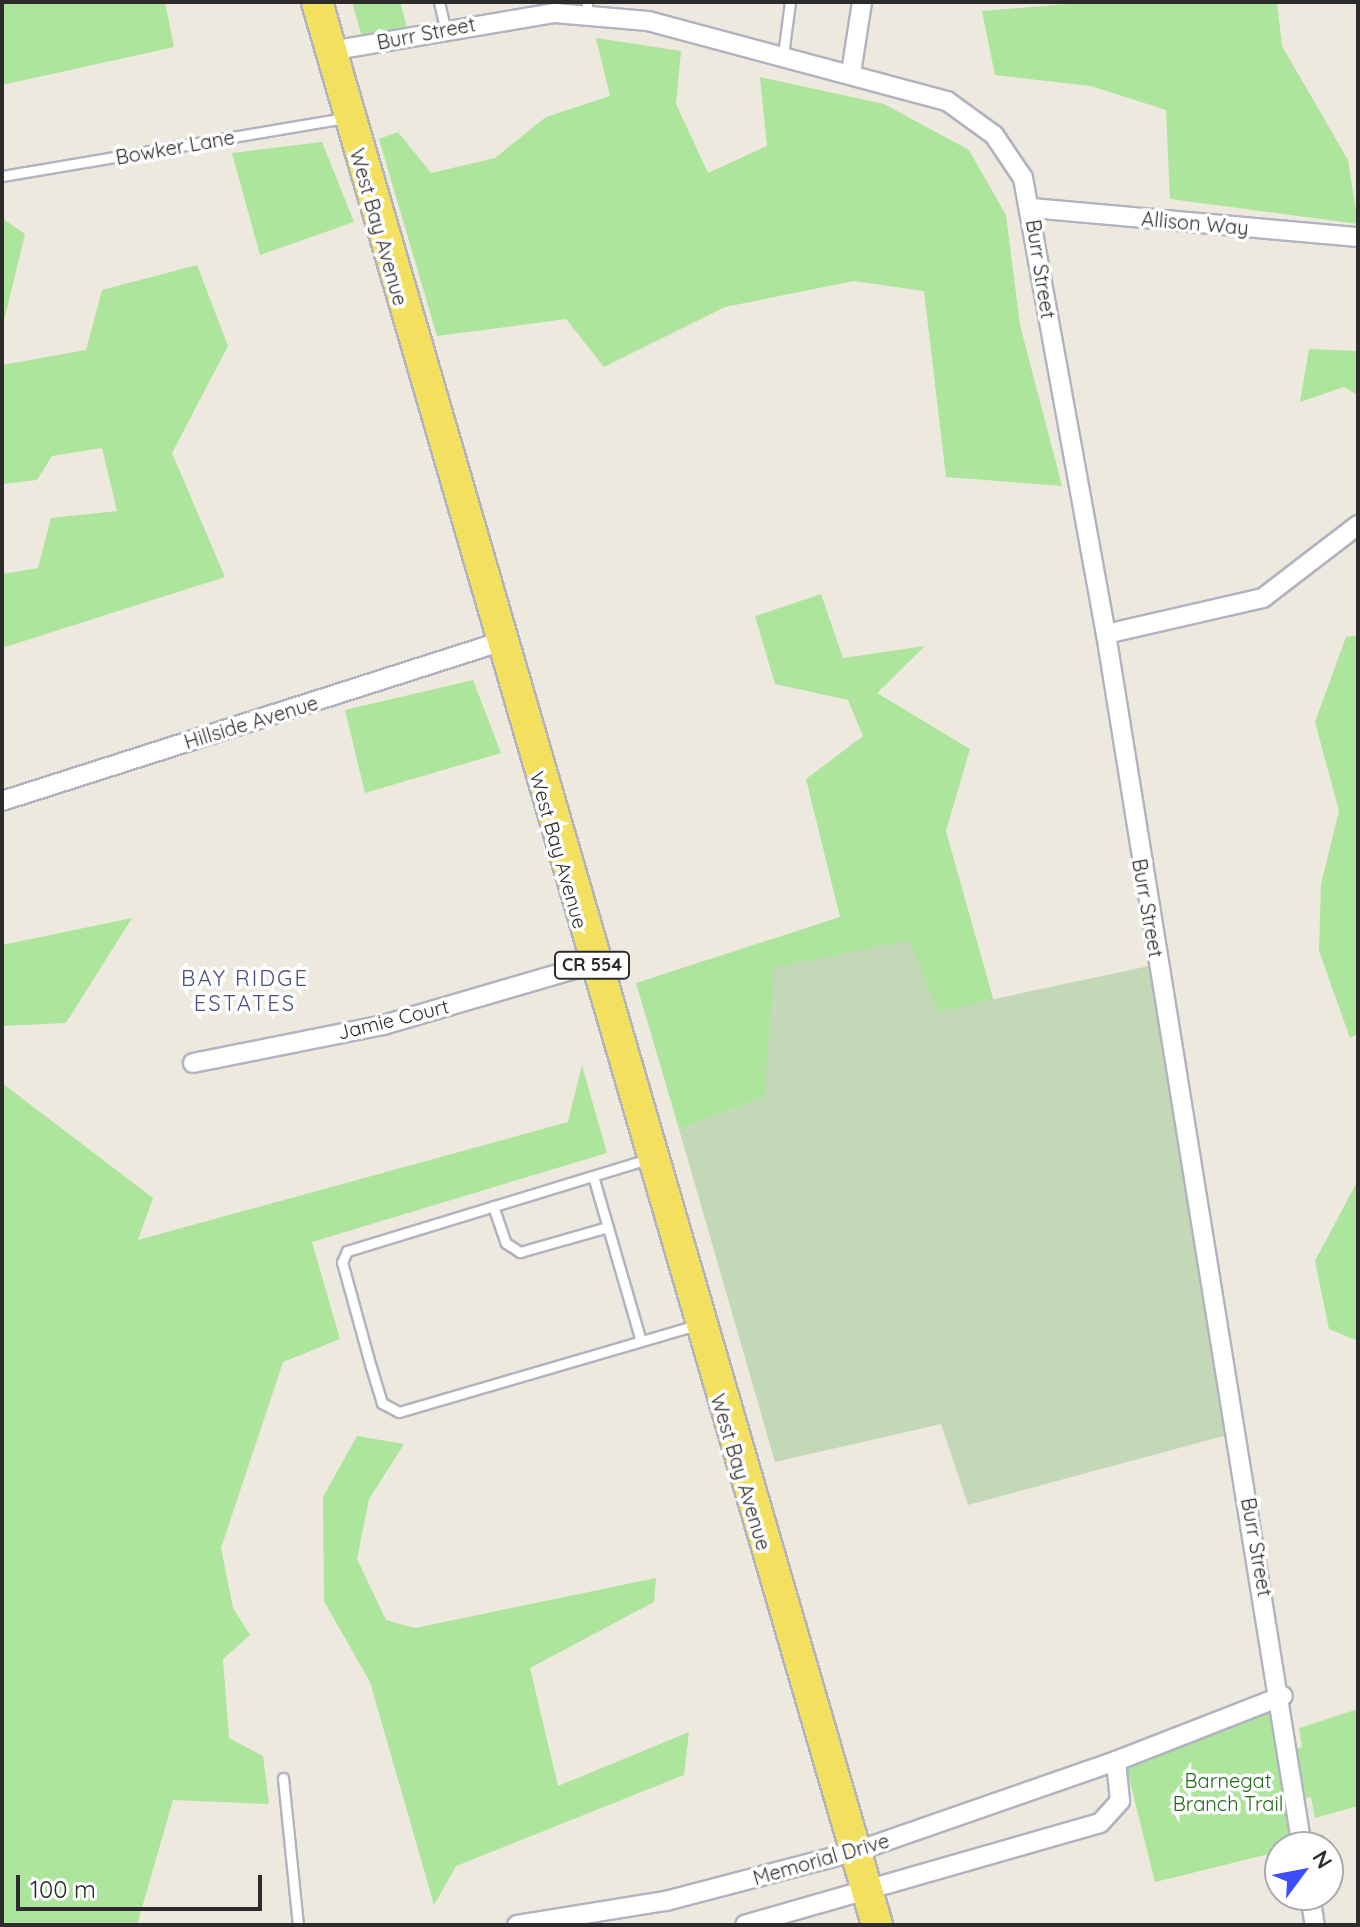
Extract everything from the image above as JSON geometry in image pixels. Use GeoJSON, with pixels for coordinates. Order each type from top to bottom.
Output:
{"type":"FeatureCollection","features":[{"type":"Feature","properties":{"kind":"main road","name":"West Bay Avenue"},"geometry":{"type":"LineString","coordinates":[[317,2],[591,964],[877,1925]]}},
{"type":"Feature","properties":{"kind":"street"},"geometry":{"type":"LineString","coordinates":[[851,73],[862,2]]}},
{"type":"Feature","properties":{"kind":"street","name":"Burr Street"},"geometry":{"type":"LineString","coordinates":[[330,51],[445,29],[587,8],[851,73],[970,115],[1008,151],[1032,208],[1283,1696],[1300,1831]]}},
{"type":"Feature","properties":{"kind":"street","name":"Allison Way"},"geometry":{"type":"LineString","coordinates":[[1032,208],[1358,237]]}},
{"type":"Feature","properties":{"kind":"street"},"geometry":{"type":"LineString","coordinates":[[1106,634],[1263,598],[1358,525]]}},
{"type":"Feature","properties":{"kind":"street","name":"Hillside Avenue"},"geometry":{"type":"LineString","coordinates":[[2,801],[500,642]]}},
{"type":"Feature","properties":{"kind":"street","name":"Jamie Court"},"geometry":{"type":"LineString","coordinates":[[193,1063],[383,1025],[591,964]]}},
{"type":"Feature","properties":{"kind":"street","name":"Memorial Drive"},"geometry":{"type":"LineString","coordinates":[[517,1925],[666,1901],[857,1851],[1116,1761],[1283,1696]]}},
{"type":"Feature","properties":{"kind":"street"},"geometry":{"type":"LineString","coordinates":[[745,1925],[1108,1819],[1120,1801],[1116,1761]]}},
{"type":"Feature","properties":{"kind":"lane"},"geometry":{"type":"LineString","coordinates":[[439,2],[445,29]]}},
{"type":"Feature","properties":{"kind":"lane"},"geometry":{"type":"LineString","coordinates":[[783,55],[790,2]]}},
{"type":"Feature","properties":{"kind":"lane"},"geometry":{"type":"LineString","coordinates":[[862,2],[870,2]]}},
{"type":"Feature","properties":{"kind":"lane","name":"Bowker Lane"},"geometry":{"type":"LineString","coordinates":[[2,176],[348,118]]}},
{"type":"Feature","properties":{"kind":"lane"},"geometry":{"type":"LineString","coordinates":[[648,1159],[343,1256],[386,1407],[399,1412],[697,1325]]}},
{"type":"Feature","properties":{"kind":"lane"},"geometry":{"type":"LineString","coordinates":[[593,1176],[641,1341]]}},
{"type":"Feature","properties":{"kind":"lane"},"geometry":{"type":"LineString","coordinates":[[493,1206],[506,1243],[520,1252],[608,1227]]}},
{"type":"Feature","properties":{"kind":"lane"},"geometry":{"type":"LineString","coordinates":[[283,1778],[298,1925]]}},
{"type":"Feature","properties":{"kind":"green space"},"geometry":{"type":"Polygon","coordinates":[[[2,2],[165,2],[174,47],[2,85],[2,2]]]}},
{"type":"Feature","properties":{"kind":"green space"},"geometry":{"type":"Polygon","coordinates":[[[352,2],[400,2],[411,42],[366,51],[352,2]]]}},
{"type":"Feature","properties":{"kind":"green space"},"geometry":{"type":"Polygon","coordinates":[[[1091,2],[1277,2],[1282,46],[1348,160],[1358,224],[1170,199],[1166,110],[1091,86],[995,75],[982,11],[1091,2]]]}},
{"type":"Feature","properties":{"kind":"green space"},"geometry":{"type":"Polygon","coordinates":[[[596,38],[681,51],[676,104],[708,173],[767,146],[760,77],[884,104],[969,150],[1006,215],[1020,325],[1062,486],[946,477],[924,291],[854,281],[725,307],[604,367],[566,319],[437,336],[379,139],[398,132],[431,173],[495,158],[546,117],[610,96],[596,38]]]}},
{"type":"Feature","properties":{"kind":"green space"},"geometry":{"type":"Polygon","coordinates":[[[322,142],[354,222],[260,255],[232,153],[322,142]]]}},
{"type":"Feature","properties":{"kind":"green space"},"geometry":{"type":"Polygon","coordinates":[[[2,218],[25,234],[2,329],[2,218]]]}},
{"type":"Feature","properties":{"kind":"green space"},"geometry":{"type":"Polygon","coordinates":[[[197,265],[228,346],[172,453],[225,577],[2,648],[2,574],[38,568],[51,518],[117,511],[102,448],[52,456],[37,480],[2,484],[2,365],[86,350],[102,290],[197,265]]]}},
{"type":"Feature","properties":{"kind":"green space"},"geometry":{"type":"Polygon","coordinates":[[[1309,349],[1358,351],[1358,395],[1344,387],[1300,402],[1309,349]]]}},
{"type":"Feature","properties":{"kind":"green space"},"geometry":{"type":"Polygon","coordinates":[[[821,594],[843,658],[925,646],[877,693],[970,749],[946,831],[994,1002],[937,1011],[764,1097],[679,1129],[636,983],[840,917],[806,779],[863,736],[848,700],[775,684],[755,616],[821,594]]]}},
{"type":"Feature","properties":{"kind":"green space"},"geometry":{"type":"Polygon","coordinates":[[[1358,635],[1358,1033],[1350,1038],[1319,951],[1321,884],[1339,811],[1315,722],[1346,637],[1358,635]]]}},
{"type":"Feature","properties":{"kind":"green space"},"geometry":{"type":"Polygon","coordinates":[[[473,680],[501,753],[365,793],[345,710],[473,680]]]}},
{"type":"Feature","properties":{"kind":"green space"},"geometry":{"type":"Polygon","coordinates":[[[132,918],[66,1023],[2,1026],[2,945],[132,918]]]}},
{"type":"Feature","properties":{"kind":"green space"},"geometry":{"type":"Polygon","coordinates":[[[909,940],[938,1011],[1149,966],[1231,1434],[968,1505],[941,1424],[775,1462],[679,1129],[764,1097],[774,967],[909,940]]]}},
{"type":"Feature","properties":{"kind":"green space"},"geometry":{"type":"Polygon","coordinates":[[[582,1065],[607,1153],[312,1242],[340,1339],[283,1362],[221,1548],[233,1608],[250,1635],[223,1659],[229,1738],[263,1756],[269,1804],[173,1800],[137,1925],[2,1923],[2,1083],[153,1198],[138,1240],[568,1122],[582,1065]]]}},
{"type":"Feature","properties":{"kind":"green space"},"geometry":{"type":"Polygon","coordinates":[[[1358,1180],[1358,1341],[1329,1329],[1315,1261],[1358,1180]]]}},
{"type":"Feature","properties":{"kind":"green space"},"geometry":{"type":"Polygon","coordinates":[[[357,1436],[404,1444],[369,1499],[357,1559],[386,1620],[415,1628],[656,1578],[654,1602],[530,1668],[558,1786],[689,1732],[684,1775],[456,1866],[434,1905],[370,1682],[324,1601],[323,1497],[357,1436]]]}},
{"type":"Feature","properties":{"kind":"green space","name":"Barnegat Branch Trail"},"geometry":{"type":"Polygon","coordinates":[[[1283,1696],[1292,1750],[1302,1747],[1299,1728],[1358,1709],[1358,1806],[1315,1818],[1311,1797],[1298,1800],[1297,1831],[1264,1831],[1264,1855],[1155,1882],[1124,1758],[1283,1696]]]}},
{"type":"Feature","properties":{"kind":"district","name":"BAY RIDGE ESTATES"},"geometry":{"type":"Point","coordinates":[245,990]}}]}
